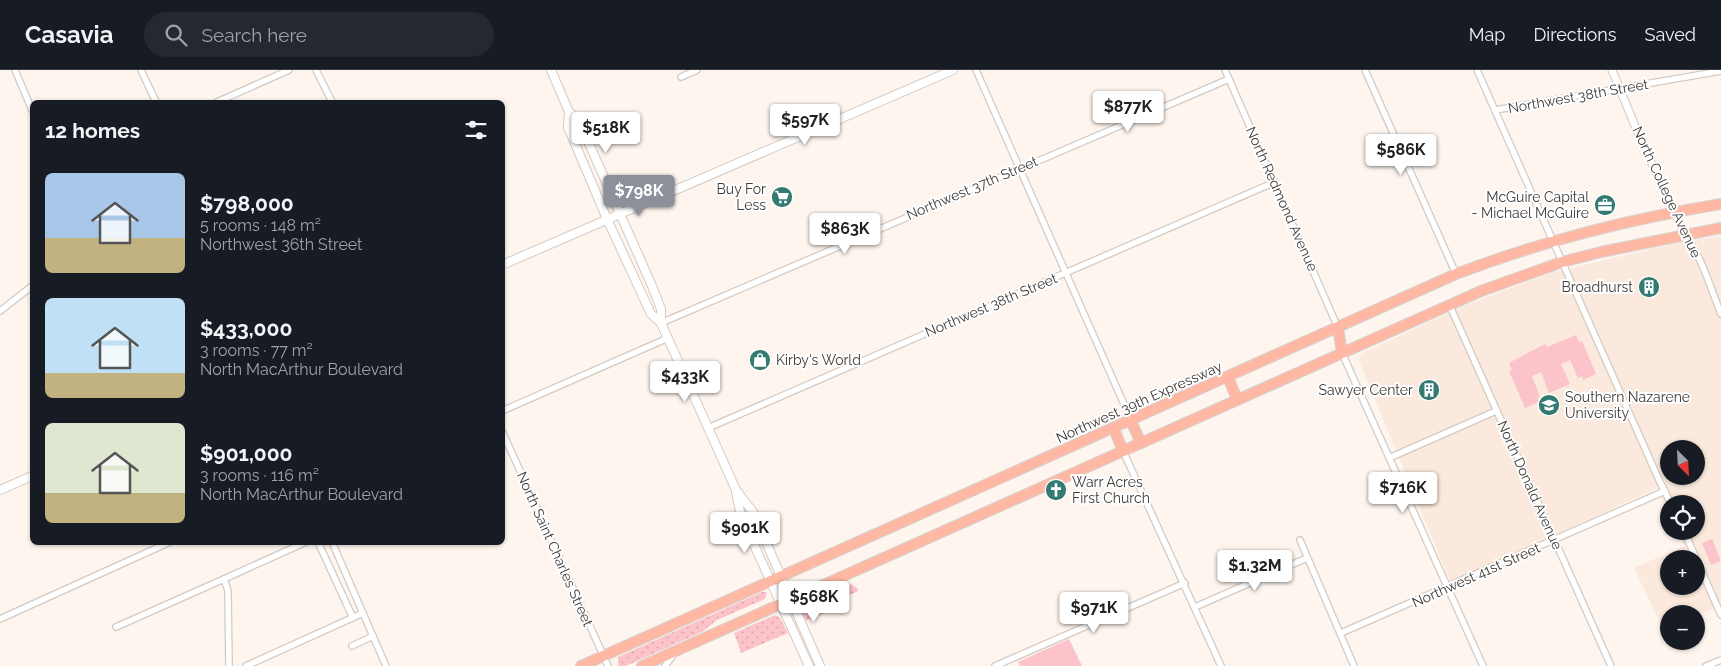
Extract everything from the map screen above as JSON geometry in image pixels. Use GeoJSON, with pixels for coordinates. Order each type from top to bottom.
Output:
{"type":"FeatureCollection","features":[{"type":"Feature","properties":{"kind":"highway","name":"Northwest 39th Expressway"},"geometry":{"type":"LineString","coordinates":[[581,666],[606,661],[770,582],[1456,274],[1553,240],[1624,222],[1721,204]]}},
{"type":"Feature","properties":{"kind":"highway"},"geometry":{"type":"LineString","coordinates":[[642,666],[1449,304],[1562,262],[1633,244],[1721,228]]}},
{"type":"Feature","properties":{"kind":"highway"},"geometry":{"type":"LineString","coordinates":[[1338,328],[1342,353]]}},
{"type":"Feature","properties":{"kind":"highway"},"geometry":{"type":"LineString","coordinates":[[1228,378],[1237,399]]}},
{"type":"Feature","properties":{"kind":"highway"},"geometry":{"type":"LineString","coordinates":[[1131,421],[1141,443]]}},
{"type":"Feature","properties":{"kind":"highway"},"geometry":{"type":"LineString","coordinates":[[1114,429],[1123,451]]}},
{"type":"Feature","properties":{"kind":"main road"},"geometry":{"type":"LineString","coordinates":[[550,70],[569,112],[579,121],[620,213],[661,309],[661,323]]}},
{"type":"Feature","properties":{"kind":"main road"},"geometry":{"type":"LineString","coordinates":[[505,264],[954,70]]}},
{"type":"Feature","properties":{"kind":"main road"},"geometry":{"type":"LineString","coordinates":[[569,112],[568,127],[607,219],[652,314],[661,323],[736,490],[753,512],[820,666]]}},
{"type":"Feature","properties":{"kind":"main road"},"geometry":{"type":"LineString","coordinates":[[0,490],[30,477]]}},
{"type":"Feature","properties":{"kind":"main road"},"geometry":{"type":"LineString","coordinates":[[736,490],[741,516],[809,666]]}},
{"type":"Feature","properties":{"kind":"street"},"geometry":{"type":"LineString","coordinates":[[15,70],[30,105]]}},
{"type":"Feature","properties":{"kind":"street"},"geometry":{"type":"LineString","coordinates":[[141,70],[155,100]]}},
{"type":"Feature","properties":{"kind":"street"},"geometry":{"type":"LineString","coordinates":[[222,100],[289,70]]}},
{"type":"Feature","properties":{"kind":"street"},"geometry":{"type":"LineString","coordinates":[[316,70],[331,100]]}},
{"type":"Feature","properties":{"kind":"street"},"geometry":{"type":"LineString","coordinates":[[681,76],[697,70]]}},
{"type":"Feature","properties":{"kind":"street"},"geometry":{"type":"LineString","coordinates":[[976,70],[1131,421]]}},
{"type":"Feature","properties":{"kind":"street","name":"North Redmond Avenue"},"geometry":{"type":"LineString","coordinates":[[1225,70],[1338,328]]}},
{"type":"Feature","properties":{"kind":"street"},"geometry":{"type":"LineString","coordinates":[[1365,70],[1456,274]]}},
{"type":"Feature","properties":{"kind":"street"},"geometry":{"type":"LineString","coordinates":[[1477,70],[1667,495]]}},
{"type":"Feature","properties":{"kind":"street","name":"North College Avenue"},"geometry":{"type":"LineString","coordinates":[[1612,70],[1640,138],[1715,294],[1721,314]]}},
{"type":"Feature","properties":{"kind":"street"},"geometry":{"type":"LineString","coordinates":[[1686,70],[1689,76]]}},
{"type":"Feature","properties":{"kind":"street","name":"Northwest 38th Street"},"geometry":{"type":"LineString","coordinates":[[1495,110],[1721,71]]}},
{"type":"Feature","properties":{"kind":"street","name":"Northwest 37th Street"},"geometry":{"type":"LineString","coordinates":[[661,323],[1229,79]]}},
{"type":"Feature","properties":{"kind":"street","name":"Northwest 38th Street"},"geometry":{"type":"LineString","coordinates":[[708,428],[1275,182]]}},
{"type":"Feature","properties":{"kind":"street"},"geometry":{"type":"LineString","coordinates":[[0,311],[30,288]]}},
{"type":"Feature","properties":{"kind":"street","name":"North Donald Avenue"},"geometry":{"type":"LineString","coordinates":[[1449,304],[1611,666]]}},
{"type":"Feature","properties":{"kind":"street"},"geometry":{"type":"LineString","coordinates":[[505,410],[668,338]]}},
{"type":"Feature","properties":{"kind":"street"},"geometry":{"type":"LineString","coordinates":[[1342,353],[1483,666]]}},
{"type":"Feature","properties":{"kind":"street"},"geometry":{"type":"LineString","coordinates":[[1389,458],[1496,411]]}},
{"type":"Feature","properties":{"kind":"street","name":"North Saint Charles Street"},"geometry":{"type":"LineString","coordinates":[[505,438],[606,661]]}},
{"type":"Feature","properties":{"kind":"street"},"geometry":{"type":"LineString","coordinates":[[1123,451],[1222,666]]}},
{"type":"Feature","properties":{"kind":"street","name":"Northwest 41st Street"},"geometry":{"type":"LineString","coordinates":[[1341,633],[1665,491]]}},
{"type":"Feature","properties":{"kind":"street"},"geometry":{"type":"LineString","coordinates":[[1300,540],[1354,666]]}},
{"type":"Feature","properties":{"kind":"street"},"geometry":{"type":"LineString","coordinates":[[1688,540],[1721,615]]}},
{"type":"Feature","properties":{"kind":"street"},"geometry":{"type":"LineString","coordinates":[[0,619],[163,545]]}},
{"type":"Feature","properties":{"kind":"street"},"geometry":{"type":"LineString","coordinates":[[116,627],[299,545]]}},
{"type":"Feature","properties":{"kind":"street"},"geometry":{"type":"LineString","coordinates":[[319,545],[353,618]]}},
{"type":"Feature","properties":{"kind":"street"},"geometry":{"type":"LineString","coordinates":[[333,545],[386,666]]}},
{"type":"Feature","properties":{"kind":"street"},"geometry":{"type":"LineString","coordinates":[[1195,607],[1307,558]]}},
{"type":"Feature","properties":{"kind":"street"},"geometry":{"type":"LineString","coordinates":[[224,579],[228,591],[229,666]]}},
{"type":"Feature","properties":{"kind":"street"},"geometry":{"type":"LineString","coordinates":[[995,666],[1184,583]]}},
{"type":"Feature","properties":{"kind":"street"},"geometry":{"type":"LineString","coordinates":[[246,666],[363,613]]}},
{"type":"Feature","properties":{"kind":"street"},"geometry":{"type":"LineString","coordinates":[[352,646],[373,636]]}},
{"type":"Feature","properties":{"kind":"street"},"geometry":{"type":"LineString","coordinates":[[665,666],[676,650]]}},
{"type":"Feature","properties":{"kind":"street"},"geometry":{"type":"LineString","coordinates":[[1706,666],[1721,660]]}},
{"type":"Feature","properties":{"kind":"shaded area","name":"Southern Nazarene University"},"geometry":{"type":"Polygon","coordinates":[[[1721,236],[1721,605],[1705,612],[1705,605],[1660,605],[1660,622],[1634,568],[1660,557],[1660,595],[1705,595],[1705,550],[1675,550],[1684,546],[1682,540],[1705,540],[1705,495],[1660,495],[1657,488],[1451,583],[1359,361],[1361,354],[1465,305],[1551,273],[1676,243],[1721,236]]]}},
{"type":"Feature","properties":{"kind":"shaded area"},"geometry":{"type":"Polygon","coordinates":[[[1576,335],[1579,342],[1582,341],[1596,374],[1583,380],[1582,376],[1578,378],[1570,360],[1561,364],[1570,384],[1549,393],[1541,372],[1532,376],[1540,397],[1537,398],[1539,402],[1525,408],[1509,371],[1512,370],[1509,363],[1545,344],[1547,347],[1576,335]]]}},
{"type":"Feature","properties":{"kind":"shaded area"},"geometry":{"type":"Polygon","coordinates":[[[1712,539],[1721,561],[1711,565],[1702,543],[1712,539]]]}},
{"type":"Feature","properties":{"kind":"shaded area"},"geometry":{"type":"Polygon","coordinates":[[[851,584],[858,591],[818,610],[805,602],[810,597],[827,595],[851,584]]]}},
{"type":"Feature","properties":{"kind":"shaded area"},"geometry":{"type":"Polygon","coordinates":[[[762,592],[767,592],[765,599],[717,620],[702,632],[626,666],[618,666],[618,657],[762,592]]]}},
{"type":"Feature","properties":{"kind":"shaded area"},"geometry":{"type":"Polygon","coordinates":[[[840,603],[841,606],[806,621],[801,611],[803,604],[816,613],[840,603]]]}},
{"type":"Feature","properties":{"kind":"shaded area"},"geometry":{"type":"Polygon","coordinates":[[[775,615],[780,618],[788,633],[741,653],[734,633],[775,615]]]}},
{"type":"Feature","properties":{"kind":"shaded area"},"geometry":{"type":"Polygon","coordinates":[[[1069,639],[1082,666],[1020,666],[1018,662],[1069,639]]]}},
{"type":"Feature","properties":{"kind":"place","name":"Buy For Less"},"geometry":{"type":"Point","coordinates":[782,197]}},
{"type":"Feature","properties":{"kind":"place","name":"McGuire Capital - Michael McGuire"},"geometry":{"type":"Point","coordinates":[1605,205]}},
{"type":"Feature","properties":{"kind":"place","name":"Broadhurst"},"geometry":{"type":"Point","coordinates":[1649,287]}},
{"type":"Feature","properties":{"kind":"place","name":"Kirby's World"},"geometry":{"type":"Point","coordinates":[760,360]}},
{"type":"Feature","properties":{"kind":"place","name":"Sawyer Center"},"geometry":{"type":"Point","coordinates":[1429,390]}},
{"type":"Feature","properties":{"kind":"place","name":"Southern Nazarene University"},"geometry":{"type":"Point","coordinates":[1549,405]}},
{"type":"Feature","properties":{"kind":"place","name":"Warr Acres First Church"},"geometry":{"type":"Point","coordinates":[1056,490]}}]}
